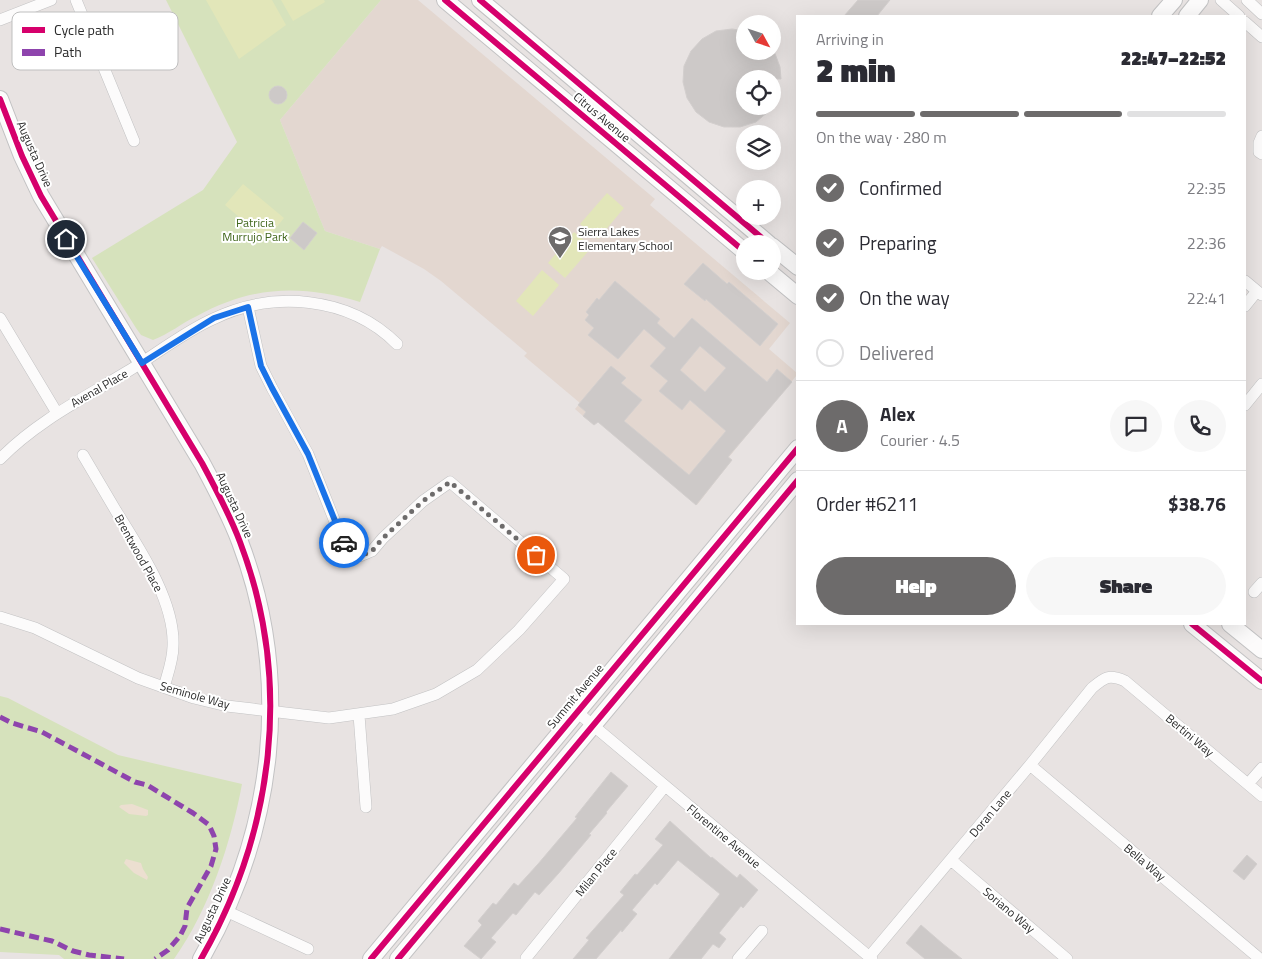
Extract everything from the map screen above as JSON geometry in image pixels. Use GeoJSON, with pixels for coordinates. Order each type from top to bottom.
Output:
{"type":"FeatureCollection","features":[{"type":"Feature","properties":{"kind":"main road","name":"Citrus Avenue"},"geometry":{"type":"LineString","coordinates":[[445,0],[736,244]]}},
{"type":"Feature","properties":{"kind":"main road","name":"Citrus Avenue"},"geometry":{"type":"LineString","coordinates":[[480,0],[759,235]]}},
{"type":"Feature","properties":{"kind":"main road"},"geometry":{"type":"LineString","coordinates":[[1161,15],[1174,0]]}},
{"type":"Feature","properties":{"kind":"main road"},"geometry":{"type":"LineString","coordinates":[[1188,15],[1200,0]]}},
{"type":"Feature","properties":{"kind":"main road","name":"Augusta Drive"},"geometry":{"type":"LineString","coordinates":[[0,99],[22,156],[41,196],[202,463],[224,503],[254,584],[262,620],[269,673],[269,760],[262,803],[240,877],[226,911],[201,959]]}},
{"type":"Feature","properties":{"kind":"main road"},"geometry":{"type":"LineString","coordinates":[[781,253],[796,265]]}},
{"type":"Feature","properties":{"kind":"main road"},"geometry":{"type":"LineString","coordinates":[[779,280],[796,294]]}},
{"type":"Feature","properties":{"kind":"main road","name":"Summit Avenue"},"geometry":{"type":"LineString","coordinates":[[370,959],[796,450]]}},
{"type":"Feature","properties":{"kind":"main road"},"geometry":{"type":"LineString","coordinates":[[398,959],[796,482]]}},
{"type":"Feature","properties":{"kind":"main road"},"geometry":{"type":"LineString","coordinates":[[1193,625],[1262,681]]}},
{"type":"Feature","properties":{"kind":"main road"},"geometry":{"type":"LineString","coordinates":[[1231,625],[1262,650]]}},
{"type":"Feature","properties":{"kind":"street"},"geometry":{"type":"LineString","coordinates":[[20,12],[51,0]]}},
{"type":"Feature","properties":{"kind":"street"},"geometry":{"type":"LineString","coordinates":[[76,0],[81,12]]}},
{"type":"Feature","properties":{"kind":"street"},"geometry":{"type":"LineString","coordinates":[[1221,0],[1238,15]]}},
{"type":"Feature","properties":{"kind":"street"},"geometry":{"type":"LineString","coordinates":[[1247,0],[1262,14]]}},
{"type":"Feature","properties":{"kind":"street"},"geometry":{"type":"LineString","coordinates":[[0,20],[12,15]]}},
{"type":"Feature","properties":{"kind":"street"},"geometry":{"type":"LineString","coordinates":[[1246,23],[1262,37]]}},
{"type":"Feature","properties":{"kind":"street"},"geometry":{"type":"LineString","coordinates":[[105,70],[134,141]]}},
{"type":"Feature","properties":{"kind":"street"},"geometry":{"type":"LineString","coordinates":[[1261,153],[1259,143],[1262,136]]}},
{"type":"Feature","properties":{"kind":"street"},"geometry":{"type":"LineString","coordinates":[[1246,282],[1260,293],[1246,305]]}},
{"type":"Feature","properties":{"kind":"street","name":"Avenal Place"},"geometry":{"type":"LineString","coordinates":[[0,459],[20,440],[57,413],[214,318],[248,307],[289,301],[335,307],[373,324],[397,344]]}},
{"type":"Feature","properties":{"kind":"street","name":"Seminole Way"},"geometry":{"type":"LineString","coordinates":[[0,617],[44,631],[138,678],[194,698],[227,706],[329,718],[393,710],[436,694],[477,670],[519,630],[564,579],[450,482],[423,501],[383,538],[372,551],[360,556],[351,551],[343,542],[308,454],[261,366],[248,307]]}},
{"type":"Feature","properties":{"kind":"street"},"geometry":{"type":"LineString","coordinates":[[0,318],[57,413]]}},
{"type":"Feature","properties":{"kind":"street"},"geometry":{"type":"LineString","coordinates":[[1246,404],[1262,384]]}},
{"type":"Feature","properties":{"kind":"street","name":"Brentwood Place"},"geometry":{"type":"LineString","coordinates":[[83,455],[141,552],[162,594],[174,644],[171,664],[164,687]]}},
{"type":"Feature","properties":{"kind":"street"},"geometry":{"type":"LineString","coordinates":[[1254,592],[1262,583]]}},
{"type":"Feature","properties":{"kind":"street","name":"Doran Lane"},"geometry":{"type":"LineString","coordinates":[[871,958],[1092,688],[1104,678],[1116,676]]}},
{"type":"Feature","properties":{"kind":"street","name":"Bertini Way"},"geometry":{"type":"LineString","coordinates":[[1116,676],[1125,681],[1262,796]]}},
{"type":"Feature","properties":{"kind":"street","name":"Florentine Avenue"},"geometry":{"type":"LineString","coordinates":[[577,712],[871,958]]}},
{"type":"Feature","properties":{"kind":"street"},"geometry":{"type":"LineString","coordinates":[[359,715],[366,808]]}},
{"type":"Feature","properties":{"kind":"street","name":"Bella Way"},"geometry":{"type":"LineString","coordinates":[[1030,765],[1260,959]]}},
{"type":"Feature","properties":{"kind":"street"},"geometry":{"type":"LineString","coordinates":[[1248,784],[1262,768]]}},
{"type":"Feature","properties":{"kind":"street","name":"Milan Place"},"geometry":{"type":"LineString","coordinates":[[526,958],[665,786]]}},
{"type":"Feature","properties":{"kind":"street","name":"Soriano Way"},"geometry":{"type":"LineString","coordinates":[[950,860],[1067,959]]}},
{"type":"Feature","properties":{"kind":"street"},"geometry":{"type":"LineString","coordinates":[[226,911],[308,949]]}},
{"type":"Feature","properties":{"kind":"street"},"geometry":{"type":"LineString","coordinates":[[738,959],[762,931]]}},
{"type":"Feature","properties":{"kind":"shaded area","name":"Sierra Lakes Elementary School"},"geometry":{"type":"Polygon","coordinates":[[[381,0],[418,0],[655,199],[650,205],[736,277],[736,280],[739,280],[790,323],[769,349],[796,372],[796,376],[729,457],[732,460],[697,505],[598,422],[594,425],[575,409],[580,403],[524,356],[527,353],[441,281],[424,269],[382,246],[380,249],[325,231],[280,120],[381,0]]]}},
{"type":"Feature","properties":{"kind":"green space","name":"Patricia Murrujo Park"},"geometry":{"type":"Polygon","coordinates":[[[166,0],[381,0],[280,120],[325,231],[380,249],[360,302],[317,292],[277,291],[237,299],[217,306],[153,340],[141,335],[136,328],[92,258],[203,190],[237,142],[178,24],[178,12],[172,12],[166,0]]]}},
{"type":"Feature","properties":{"kind":"green space"},"geometry":{"type":"Polygon","coordinates":[[[206,0],[272,0],[286,25],[239,59],[206,0]]]}},
{"type":"Feature","properties":{"kind":"green space"},"geometry":{"type":"Polygon","coordinates":[[[281,0],[324,0],[325,2],[293,21],[281,0]]]}},
{"type":"Feature","properties":{"kind":"green space"},"geometry":{"type":"Polygon","coordinates":[[[243,184],[284,218],[266,240],[225,205],[243,184]]]}},
{"type":"Feature","properties":{"kind":"green space"},"geometry":{"type":"Polygon","coordinates":[[[607,193],[624,208],[598,239],[580,224],[607,193]]]}},
{"type":"Feature","properties":{"kind":"green space"},"geometry":{"type":"Polygon","coordinates":[[[574,232],[592,247],[565,278],[548,263],[574,232]]]}},
{"type":"Feature","properties":{"kind":"green space"},"geometry":{"type":"Polygon","coordinates":[[[542,270],[559,285],[533,316],[516,301],[542,270]]]}},
{"type":"Feature","properties":{"kind":"green space"},"geometry":{"type":"Polygon","coordinates":[[[0,696],[8,698],[118,755],[242,784],[232,829],[217,875],[198,919],[174,959],[64,959],[59,955],[0,952],[0,696]]]}},
{"type":"Feature","properties":{"kind":"sand"},"geometry":{"type":"Polygon","coordinates":[[[132,804],[148,810],[148,815],[129,814],[119,807],[132,804]]]}},
{"type":"Feature","properties":{"kind":"sand"},"geometry":{"type":"Polygon","coordinates":[[[126,859],[141,863],[148,877],[147,880],[134,873],[124,863],[126,859]]]}},
{"type":"Feature","properties":{"kind":"building"},"geometry":{"type":"Polygon","coordinates":[[[858,0],[890,0],[878,15],[845,15],[858,0]]]}},
{"type":"Feature","properties":{"kind":"building"},"geometry":{"type":"Polygon","coordinates":[[[736,30],[736,60],[777,60],[780,70],[736,70],[736,115],[764,115],[756,122],[746,125],[736,125],[736,127],[724,127],[709,122],[696,112],[687,98],[683,82],[684,66],[691,51],[702,39],[716,31],[736,30]]]}},
{"type":"Feature","properties":{"kind":"building"},"geometry":{"type":"Polygon","coordinates":[[[278,86],[284,89],[287,95],[284,101],[278,104],[272,101],[269,95],[272,89],[278,86]]]}},
{"type":"Feature","properties":{"kind":"building"},"geometry":{"type":"Polygon","coordinates":[[[303,222],[317,233],[304,250],[290,238],[303,222]]]}},
{"type":"Feature","properties":{"kind":"building"},"geometry":{"type":"Polygon","coordinates":[[[703,263],[727,284],[729,282],[778,324],[760,346],[706,299],[705,301],[684,284],[703,263]]]}},
{"type":"Feature","properties":{"kind":"building"},"geometry":{"type":"Polygon","coordinates":[[[615,281],[660,319],[657,323],[674,338],[692,318],[767,382],[777,369],[792,382],[728,457],[732,460],[696,505],[598,422],[594,425],[583,416],[586,412],[578,405],[611,366],[626,378],[621,383],[642,400],[624,421],[689,475],[726,431],[690,400],[682,410],[659,391],[668,381],[650,366],[666,348],[644,329],[618,359],[588,335],[594,328],[585,320],[589,315],[586,312],[597,298],[599,300],[615,281]],[[700,346],[680,370],[705,392],[726,368],[700,346]]]}},
{"type":"Feature","properties":{"kind":"building"},"geometry":{"type":"Polygon","coordinates":[[[611,772],[628,786],[589,834],[591,835],[539,895],[535,892],[516,915],[513,913],[491,938],[496,942],[481,959],[464,946],[482,925],[478,921],[493,903],[496,905],[514,883],[518,886],[538,864],[577,818],[575,817],[611,772]]]}},
{"type":"Feature","properties":{"kind":"building"},"geometry":{"type":"Polygon","coordinates":[[[670,821],[711,858],[737,878],[740,874],[758,890],[743,908],[741,906],[719,933],[726,939],[719,948],[713,944],[701,959],[669,959],[720,894],[678,860],[632,910],[637,914],[596,959],[573,959],[589,940],[586,938],[624,895],[620,892],[663,845],[655,839],[670,821]]]}},
{"type":"Feature","properties":{"kind":"building"},"geometry":{"type":"Polygon","coordinates":[[[1247,855],[1257,864],[1244,880],[1233,871],[1247,855]]]}},
{"type":"Feature","properties":{"kind":"building"},"geometry":{"type":"Polygon","coordinates":[[[921,925],[962,959],[925,959],[906,943],[921,925]]]}},
{"type":"Feature","properties":{"kind":"marked path"},"geometry":{"type":"LineString","coordinates":[[0,717],[12,723],[42,732],[135,782],[147,785],[209,825],[214,836],[216,849],[211,866],[187,908],[185,926],[180,936],[168,950],[155,959]]}},
{"type":"Feature","properties":{"kind":"marked path"},"geometry":{"type":"LineString","coordinates":[[0,929],[52,941],[73,951],[89,955],[124,959]]}},
{"type":"Feature","properties":{"kind":"cycle path"},"geometry":{"type":"LineString","coordinates":[[445,0],[736,244]]}},
{"type":"Feature","properties":{"kind":"cycle path"},"geometry":{"type":"LineString","coordinates":[[480,0],[758,235]]}},
{"type":"Feature","properties":{"kind":"cycle path"},"geometry":{"type":"LineString","coordinates":[[0,99],[22,156],[41,196],[218,492],[240,542],[257,595],[267,648],[270,702],[268,755],[259,808],[245,860],[226,910],[201,959]]}},
{"type":"Feature","properties":{"kind":"cycle path"},"geometry":{"type":"LineString","coordinates":[[371,959],[796,450]]}},
{"type":"Feature","properties":{"kind":"cycle path"},"geometry":{"type":"LineString","coordinates":[[398,959],[796,482]]}},
{"type":"Feature","properties":{"kind":"cycle path"},"geometry":{"type":"LineString","coordinates":[[1193,625],[1262,681]]}},
{"type":"Feature","properties":{"kind":"way so far"},"geometry":{"type":"LineString","coordinates":[[344,543],[351,551],[360,556],[372,551],[383,538],[423,501],[450,482],[536,555]]}},
{"type":"Feature","properties":{"kind":"place","name":"Sierra Lakes Elementary School"},"geometry":{"type":"Point","coordinates":[560,259]}},
{"type":"Feature","properties":{"kind":"route"},"geometry":{"type":"LineString","coordinates":[[66,239],[142,363],[214,318],[248,307],[261,366],[308,454],[344,543]]}}]}
